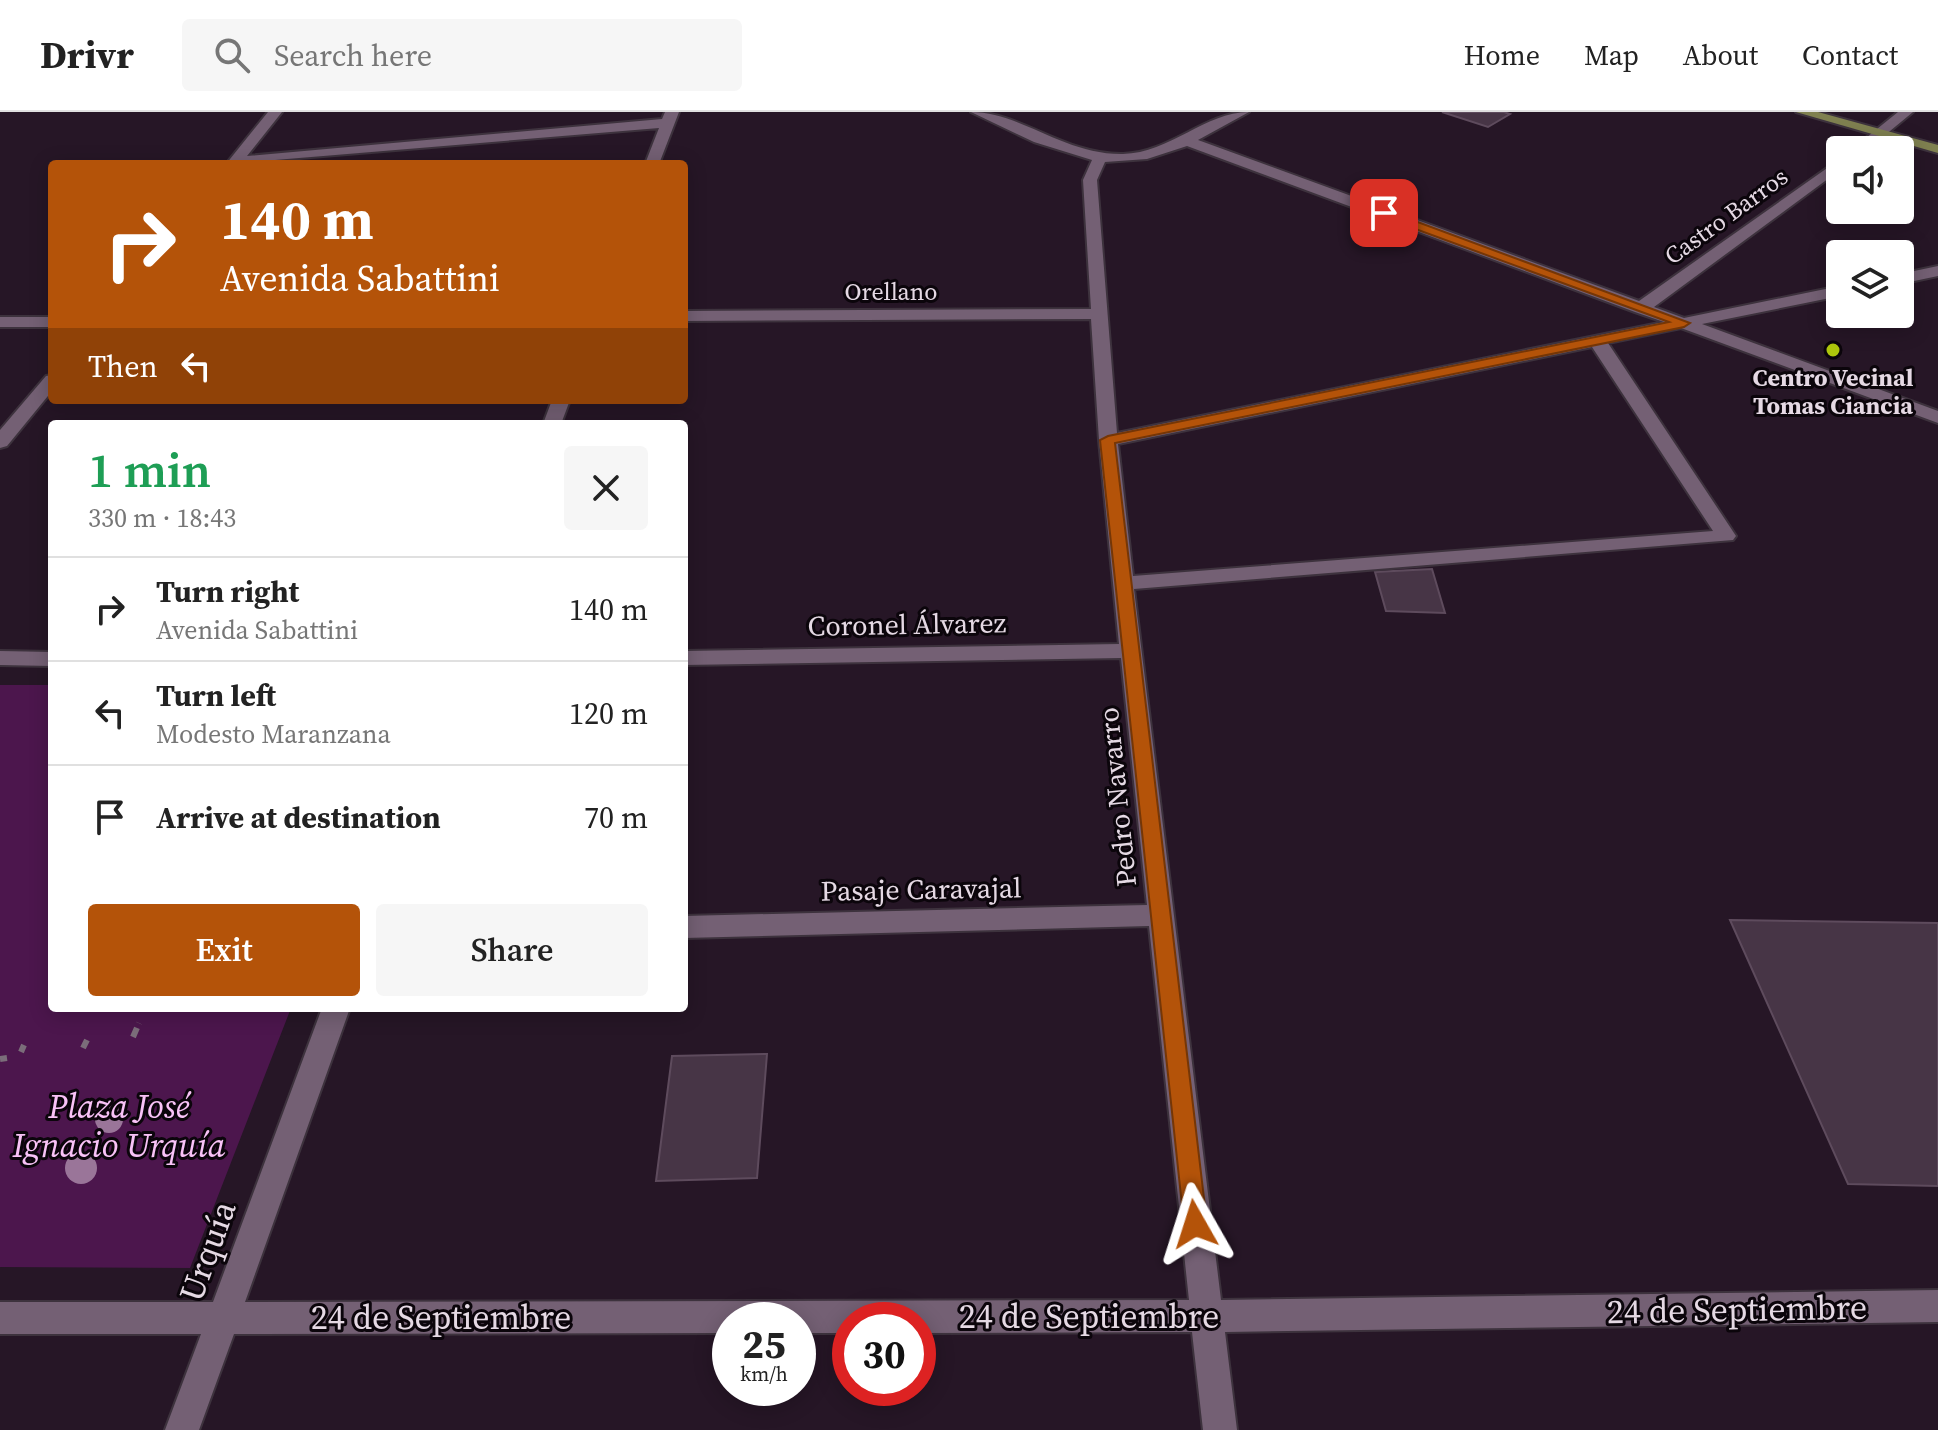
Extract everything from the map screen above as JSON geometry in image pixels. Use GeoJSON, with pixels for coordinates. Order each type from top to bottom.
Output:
{"type":"FeatureCollection","features":[{"type":"Feature","properties":{"kind":"main road"},"geometry":{"type":"LineString","coordinates":[[1803,112],[1938,149]]}},
{"type":"Feature","properties":{"kind":"street"},"geometry":{"type":"LineString","coordinates":[[236,160],[275,112]]}},
{"type":"Feature","properties":{"kind":"street"},"geometry":{"type":"LineString","coordinates":[[978,112],[1071,151],[1100,158],[1128,159],[1150,155],[1242,112]]}},
{"type":"Feature","properties":{"kind":"street"},"geometry":{"type":"LineString","coordinates":[[1876,136],[1906,112]]}},
{"type":"Feature","properties":{"kind":"street"},"geometry":{"type":"LineString","coordinates":[[254,160],[670,118],[654,160]]}},
{"type":"Feature","properties":{"kind":"street"},"geometry":{"type":"LineString","coordinates":[[1185,140],[1938,417]]}},
{"type":"Feature","properties":{"kind":"street","name":"Pedro Navarro"},"geometry":{"type":"LineString","coordinates":[[1100,158],[1090,180],[1108,440],[1220,1430]]}},
{"type":"Feature","properties":{"kind":"street","name":"Castro Barros"},"geometry":{"type":"LineString","coordinates":[[1641,308],[1826,173]]}},
{"type":"Feature","properties":{"kind":"street"},"geometry":{"type":"LineString","coordinates":[[1914,276],[1938,271]]}},
{"type":"Feature","properties":{"kind":"street"},"geometry":{"type":"LineString","coordinates":[[1108,440],[1826,294]]}},
{"type":"Feature","properties":{"kind":"street","name":"Orellano"},"geometry":{"type":"LineString","coordinates":[[688,316],[1098,314]]}},
{"type":"Feature","properties":{"kind":"street"},"geometry":{"type":"LineString","coordinates":[[0,322],[48,322]]}},
{"type":"Feature","properties":{"kind":"street"},"geometry":{"type":"LineString","coordinates":[[1123,583],[1726,536],[1598,342]]}},
{"type":"Feature","properties":{"kind":"street"},"geometry":{"type":"LineString","coordinates":[[0,442],[48,385]]}},
{"type":"Feature","properties":{"kind":"street","name":"Coronel Álvarez"},"geometry":{"type":"LineString","coordinates":[[688,658],[1131,651]]}},
{"type":"Feature","properties":{"kind":"street"},"geometry":{"type":"LineString","coordinates":[[0,658],[48,659]]}},
{"type":"Feature","properties":{"kind":"street","name":"Pasaje Caravajal"},"geometry":{"type":"LineString","coordinates":[[688,927],[1161,915]]}},
{"type":"Feature","properties":{"kind":"street","name":"Urquía"},"geometry":{"type":"LineString","coordinates":[[182,1430],[335,1012]]}},
{"type":"Feature","properties":{"kind":"street","name":"24 de Septiembre"},"geometry":{"type":"LineString","coordinates":[[0,1318],[1206,1316],[1938,1306]]}},
{"type":"Feature","properties":{"kind":"path"},"geometry":{"type":"LineString","coordinates":[[133,1037],[139,1023]]}},
{"type":"Feature","properties":{"kind":"path"},"geometry":{"type":"LineString","coordinates":[[83,1048],[87,1040]]}},
{"type":"Feature","properties":{"kind":"green space","name":"Plaza José Ignacio Urquía"},"geometry":{"type":"Polygon","coordinates":[[[0,685],[48,685],[48,1012],[289,1012],[190,1268],[0,1267],[0,685]]]}},
{"type":"Feature","properties":{"kind":"building"},"geometry":{"type":"Polygon","coordinates":[[[1442,112],[1504,112],[1510,114],[1488,127],[1442,112]]]}},
{"type":"Feature","properties":{"kind":"building"},"geometry":{"type":"Polygon","coordinates":[[[1432,569],[1445,613],[1386,611],[1375,572],[1432,569]]]}},
{"type":"Feature","properties":{"kind":"building"},"geometry":{"type":"Polygon","coordinates":[[[1730,920],[1938,923],[1938,1186],[1848,1184],[1730,920]]]}},
{"type":"Feature","properties":{"kind":"building"},"geometry":{"type":"Polygon","coordinates":[[[767,1054],[757,1178],[656,1181],[672,1056],[767,1054]]]}},
{"type":"Feature","properties":{"kind":"place","name":"Centro Vecinal Tomas Ciancia"},"geometry":{"type":"Point","coordinates":[1833,350]}},
{"type":"Feature","properties":{"kind":"route"},"geometry":{"type":"LineString","coordinates":[[1195,1224],[1108,440],[1684,323],[1384,213]]}}]}
